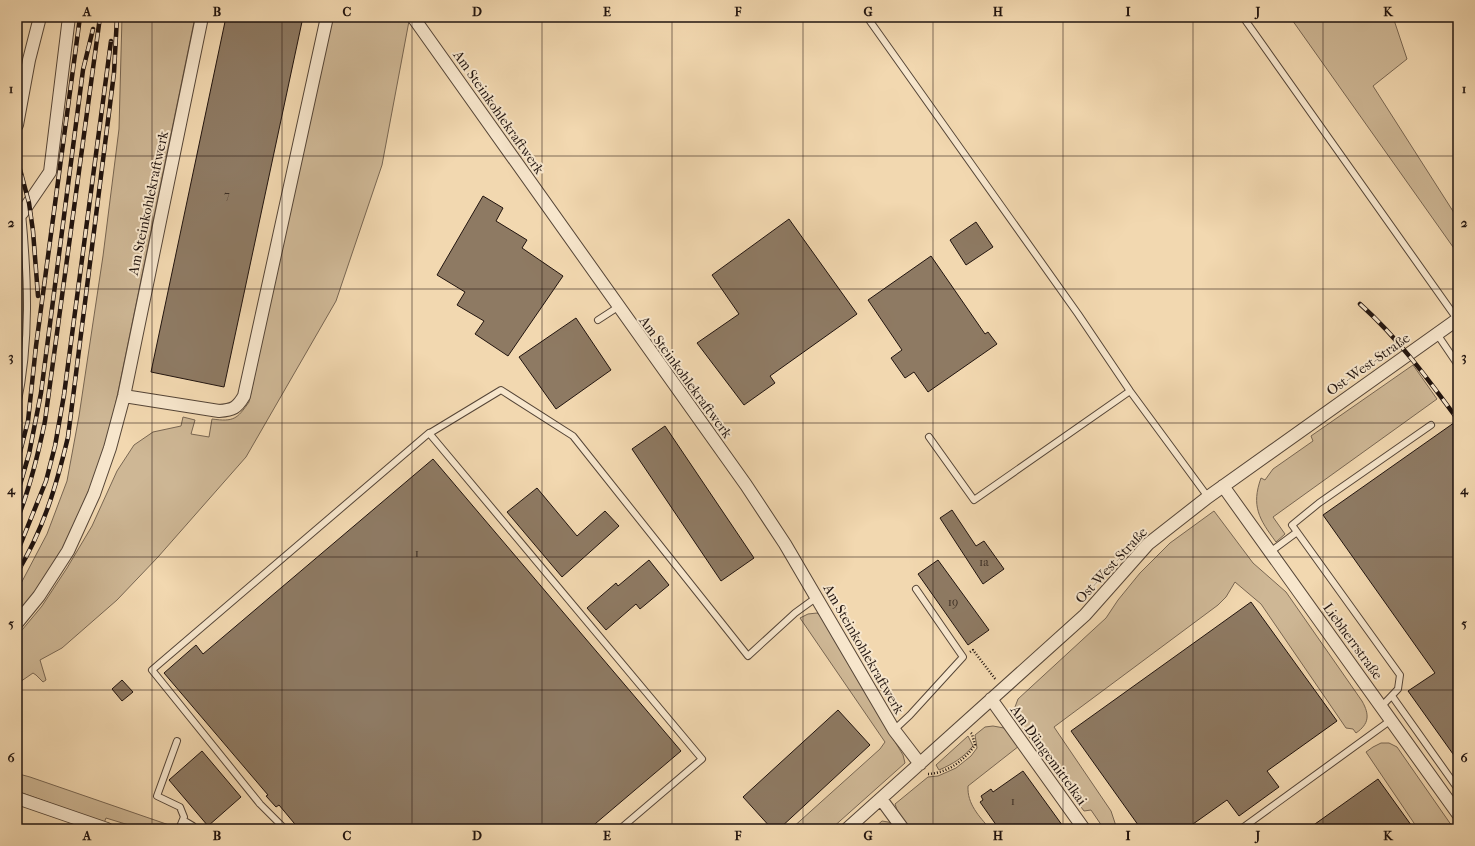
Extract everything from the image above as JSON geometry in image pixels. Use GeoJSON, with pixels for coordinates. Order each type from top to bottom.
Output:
{"type":"FeatureCollection","features":[{"type":"Feature","properties":{"kind":"street"},"geometry":{"type":"LineString","coordinates":[[17,125],[29,60],[40,17]]}},
{"type":"Feature","properties":{"kind":"street"},"geometry":{"type":"LineString","coordinates":[[20,213],[50,172],[69,17]]}},
{"type":"Feature","properties":{"kind":"street","name":"Am Steinkohlekraftwerk"},"geometry":{"type":"LineString","coordinates":[[17,623],[39,596],[68,551],[94,494],[108,454],[124,396],[202,17]]}},
{"type":"Feature","properties":{"kind":"street"},"geometry":{"type":"LineString","coordinates":[[124,396],[219,412],[230,410],[239,406],[244,396],[327,17]]}},
{"type":"Feature","properties":{"kind":"street","name":"Am Steinkohlekraftwerk"},"geometry":{"type":"LineString","coordinates":[[412,17],[746,485],[785,544],[894,730],[920,764]]}},
{"type":"Feature","properties":{"kind":"street"},"geometry":{"type":"LineString","coordinates":[[17,64],[29,60]]}},
{"type":"Feature","properties":{"kind":"street","name":"Ost-West-Straße"},"geometry":{"type":"LineString","coordinates":[[847,829],[1085,615],[1148,544],[1223,486],[1458,319]]}},
{"type":"Feature","properties":{"kind":"street","name":"Liebherrstraße"},"geometry":{"type":"LineString","coordinates":[[1223,486],[1458,814]]}},
{"type":"Feature","properties":{"kind":"street","name":"Am Düngemittelkai"},"geometry":{"type":"LineString","coordinates":[[991,699],[1084,829]]}},
{"type":"Feature","properties":{"kind":"street"},"geometry":{"type":"LineString","coordinates":[[17,798],[107,829]]}},
{"type":"Feature","properties":{"kind":"street"},"geometry":{"type":"LineString","coordinates":[[881,799],[903,829]]}},
{"type":"Feature","properties":{"kind":"lane"},"geometry":{"type":"LineString","coordinates":[[867,17],[1078,314],[1130,392],[1208,497]]}},
{"type":"Feature","properties":{"kind":"lane"},"geometry":{"type":"LineString","coordinates":[[1243,17],[1458,319]]}},
{"type":"Feature","properties":{"kind":"lane"},"geometry":{"type":"LineString","coordinates":[[17,406],[26,337],[28,306],[26,260],[20,213]]}},
{"type":"Feature","properties":{"kind":"lane"},"geometry":{"type":"LineString","coordinates":[[598,320],[618,307]]}},
{"type":"Feature","properties":{"kind":"lane"},"geometry":{"type":"LineString","coordinates":[[1437,334],[1458,365]]}},
{"type":"Feature","properties":{"kind":"lane"},"geometry":{"type":"LineString","coordinates":[[285,829],[260,804],[152,670],[430,433],[501,390],[573,436],[748,656],[795,613],[817,597]]}},
{"type":"Feature","properties":{"kind":"lane"},"geometry":{"type":"LineString","coordinates":[[929,437],[974,500],[1130,392]]}},
{"type":"Feature","properties":{"kind":"lane"},"geometry":{"type":"LineString","coordinates":[[1381,707],[1398,689],[1400,675],[1292,525],[1319,503],[1431,425]]}},
{"type":"Feature","properties":{"kind":"lane"},"geometry":{"type":"LineString","coordinates":[[430,433],[702,759],[620,829]]}},
{"type":"Feature","properties":{"kind":"lane"},"geometry":{"type":"LineString","coordinates":[[1270,552],[1297,532]]}},
{"type":"Feature","properties":{"kind":"lane"},"geometry":{"type":"LineString","coordinates":[[894,730],[910,715],[963,657],[916,590]]}},
{"type":"Feature","properties":{"kind":"lane"},"geometry":{"type":"LineString","coordinates":[[1392,696],[1458,789]]}},
{"type":"Feature","properties":{"kind":"lane"},"geometry":{"type":"LineString","coordinates":[[1241,829],[1391,720]]}},
{"type":"Feature","properties":{"kind":"lane"},"geometry":{"type":"LineString","coordinates":[[177,741],[157,796],[180,807],[184,818],[180,829]]}},
{"type":"Feature","properties":{"kind":"lane"},"geometry":{"type":"LineString","coordinates":[[183,820],[193,826],[194,829]]}},
{"type":"Feature","properties":{"kind":"path"},"geometry":{"type":"LineString","coordinates":[[963,657],[972,650],[1002,689]]}},
{"type":"Feature","properties":{"kind":"path"},"geometry":{"type":"LineString","coordinates":[[920,764],[928,774],[939,773],[952,767],[969,754],[975,745],[972,734],[964,724]]}},
{"type":"Feature","properties":{"kind":"shaded area"},"geometry":{"type":"Polygon","coordinates":[[[122,17],[195,17],[110,431],[98,471],[60,554],[17,616],[17,591],[47,534],[67,481],[79,416],[103,256],[119,129],[122,17]]]}},
{"type":"Feature","properties":{"kind":"shaded area"},"geometry":{"type":"Polygon","coordinates":[[[330,17],[406,17],[409,21],[382,165],[336,301],[246,457],[158,557],[117,600],[62,648],[40,660],[46,680],[43,682],[33,673],[17,684],[17,636],[42,606],[67,568],[92,526],[117,471],[134,445],[153,432],[181,426],[183,417],[195,420],[191,434],[209,437],[212,419],[225,420],[234,418],[238,416],[249,402],[330,17]]]}},
{"type":"Feature","properties":{"kind":"shaded area"},"geometry":{"type":"Polygon","coordinates":[[[1290,17],[1393,17],[1407,59],[1373,86],[1458,219],[1458,254],[1290,17]]]}},
{"type":"Feature","properties":{"kind":"shaded area"},"geometry":{"type":"Polygon","coordinates":[[[1413,365],[1437,399],[1273,517],[1285,534],[1276,542],[1265,526],[1258,512],[1257,497],[1261,478],[1265,480],[1273,469],[1313,441],[1311,436],[1413,365]]]}},
{"type":"Feature","properties":{"kind":"shaded area"},"geometry":{"type":"Polygon","coordinates":[[[1214,511],[1253,563],[1286,592],[1362,701],[1367,715],[1366,723],[1356,733],[1353,729],[1346,728],[1261,604],[1235,582],[1226,597],[1218,605],[1054,727],[1111,811],[1117,829],[1104,829],[1091,810],[1084,811],[1015,718],[1015,707],[1018,699],[1106,618],[1118,600],[1140,573],[1170,543],[1214,511]]]}},
{"type":"Feature","properties":{"kind":"shaded area"},"geometry":{"type":"Polygon","coordinates":[[[817,613],[825,618],[871,702],[903,755],[905,763],[831,829],[791,829],[880,749],[885,742],[800,618],[808,614],[817,613]]]}},
{"type":"Feature","properties":{"kind":"shaded area"},"geometry":{"type":"Polygon","coordinates":[[[993,726],[1004,728],[1019,746],[968,786],[969,798],[974,809],[990,829],[909,829],[898,813],[895,804],[928,777],[938,776],[956,768],[971,756],[977,748],[975,735],[985,727],[993,726]]]}},
{"type":"Feature","properties":{"kind":"shaded area"},"geometry":{"type":"Polygon","coordinates":[[[968,736],[973,746],[958,760],[939,770],[936,765],[968,736]]]}},
{"type":"Feature","properties":{"kind":"shaded area"},"geometry":{"type":"Polygon","coordinates":[[[1381,743],[1389,743],[1397,747],[1454,829],[1418,829],[1366,752],[1381,743]]]}},
{"type":"Feature","properties":{"kind":"shaded area"},"geometry":{"type":"Polygon","coordinates":[[[19,774],[172,826],[170,829],[132,829],[132,826],[106,818],[104,823],[17,791],[17,778],[19,774]]]}},
{"type":"Feature","properties":{"kind":"shaded area"},"geometry":{"type":"Polygon","coordinates":[[[882,821],[894,823],[899,829],[873,829],[882,821]]]}},
{"type":"Feature","properties":{"kind":"building"},"geometry":{"type":"Polygon","coordinates":[[[226,17],[303,17],[224,387],[151,372],[226,17]]]}},
{"type":"Feature","properties":{"kind":"building"},"geometry":{"type":"Polygon","coordinates":[[[483,196],[503,208],[496,221],[527,240],[522,248],[563,276],[508,356],[475,334],[484,321],[457,305],[465,292],[437,275],[483,196]]]}},
{"type":"Feature","properties":{"kind":"building"},"geometry":{"type":"Polygon","coordinates":[[[789,219],[857,314],[770,376],[775,383],[744,405],[697,343],[739,314],[712,275],[789,219]]]}},
{"type":"Feature","properties":{"kind":"building"},"geometry":{"type":"Polygon","coordinates":[[[976,222],[993,247],[966,265],[950,240],[976,222]]]}},
{"type":"Feature","properties":{"kind":"building"},"geometry":{"type":"Polygon","coordinates":[[[931,256],[985,334],[988,332],[997,344],[928,392],[914,372],[905,378],[891,358],[902,350],[868,300],[931,256]]]}},
{"type":"Feature","properties":{"kind":"building"},"geometry":{"type":"Polygon","coordinates":[[[576,318],[611,370],[556,409],[519,357],[576,318]]]}},
{"type":"Feature","properties":{"kind":"building"},"geometry":{"type":"Polygon","coordinates":[[[1458,420],[1458,761],[1408,691],[1435,673],[1323,515],[1458,420]]]}},
{"type":"Feature","properties":{"kind":"building"},"geometry":{"type":"Polygon","coordinates":[[[665,426],[754,558],[721,581],[632,449],[665,426]]]}},
{"type":"Feature","properties":{"kind":"building"},"geometry":{"type":"Polygon","coordinates":[[[433,459],[681,751],[589,829],[299,829],[279,805],[276,807],[266,796],[268,795],[164,673],[196,645],[203,654],[433,459]]]}},
{"type":"Feature","properties":{"kind":"building"},"geometry":{"type":"Polygon","coordinates":[[[537,488],[577,536],[605,511],[619,526],[562,577],[507,512],[537,488]]]}},
{"type":"Feature","properties":{"kind":"building"},"geometry":{"type":"Polygon","coordinates":[[[952,510],[976,546],[984,541],[1004,569],[983,584],[940,518],[952,510]]]}},
{"type":"Feature","properties":{"kind":"building"},"geometry":{"type":"Polygon","coordinates":[[[649,560],[669,585],[640,609],[636,604],[606,630],[587,608],[616,583],[618,586],[649,560]]]}},
{"type":"Feature","properties":{"kind":"building"},"geometry":{"type":"Polygon","coordinates":[[[938,560],[989,630],[968,645],[918,574],[938,560]]]}},
{"type":"Feature","properties":{"kind":"building"},"geometry":{"type":"Polygon","coordinates":[[[1251,602],[1337,721],[1267,771],[1279,787],[1239,816],[1227,800],[1186,829],[1141,829],[1071,731],[1251,602]]]}},
{"type":"Feature","properties":{"kind":"building"},"geometry":{"type":"Polygon","coordinates":[[[122,680],[133,692],[122,701],[112,689],[122,680]]]}},
{"type":"Feature","properties":{"kind":"building"},"geometry":{"type":"Polygon","coordinates":[[[838,710],[870,745],[779,829],[772,829],[743,797],[838,710]]]}},
{"type":"Feature","properties":{"kind":"building"},"geometry":{"type":"Polygon","coordinates":[[[202,751],[241,797],[208,826],[169,780],[202,751]]]}},
{"type":"Feature","properties":{"kind":"building"},"geometry":{"type":"Polygon","coordinates":[[[1023,771],[1065,829],[999,829],[980,802],[983,800],[981,796],[991,789],[993,792],[1023,771]]]}},
{"type":"Feature","properties":{"kind":"building"},"geometry":{"type":"Polygon","coordinates":[[[1378,779],[1414,829],[1308,829],[1378,779]]]}},
{"type":"Feature","properties":{"kind":"railway"},"geometry":{"type":"LineString","coordinates":[[17,464],[28,421],[36,346],[80,17]]}},
{"type":"Feature","properties":{"kind":"railway"},"geometry":{"type":"LineString","coordinates":[[17,520],[26,496],[40,446],[45,421],[100,17]]}},
{"type":"Feature","properties":{"kind":"railway"},"geometry":{"type":"LineString","coordinates":[[17,573],[35,540],[42,523],[54,490],[68,437],[114,73],[117,17]]}},
{"type":"Feature","properties":{"kind":"railway"},"geometry":{"type":"LineString","coordinates":[[17,495],[29,454],[41,393],[83,70],[93,29]]}},
{"type":"Feature","properties":{"kind":"railway"},"geometry":{"type":"LineString","coordinates":[[17,553],[46,481],[55,446],[64,395],[111,41]]}},
{"type":"Feature","properties":{"kind":"railway"},"geometry":{"type":"LineString","coordinates":[[17,158],[29,203],[33,231],[38,296]]}},
{"type":"Feature","properties":{"kind":"railway"},"geometry":{"type":"LineString","coordinates":[[1360,304],[1400,345],[1424,374],[1458,420]]}}]}
